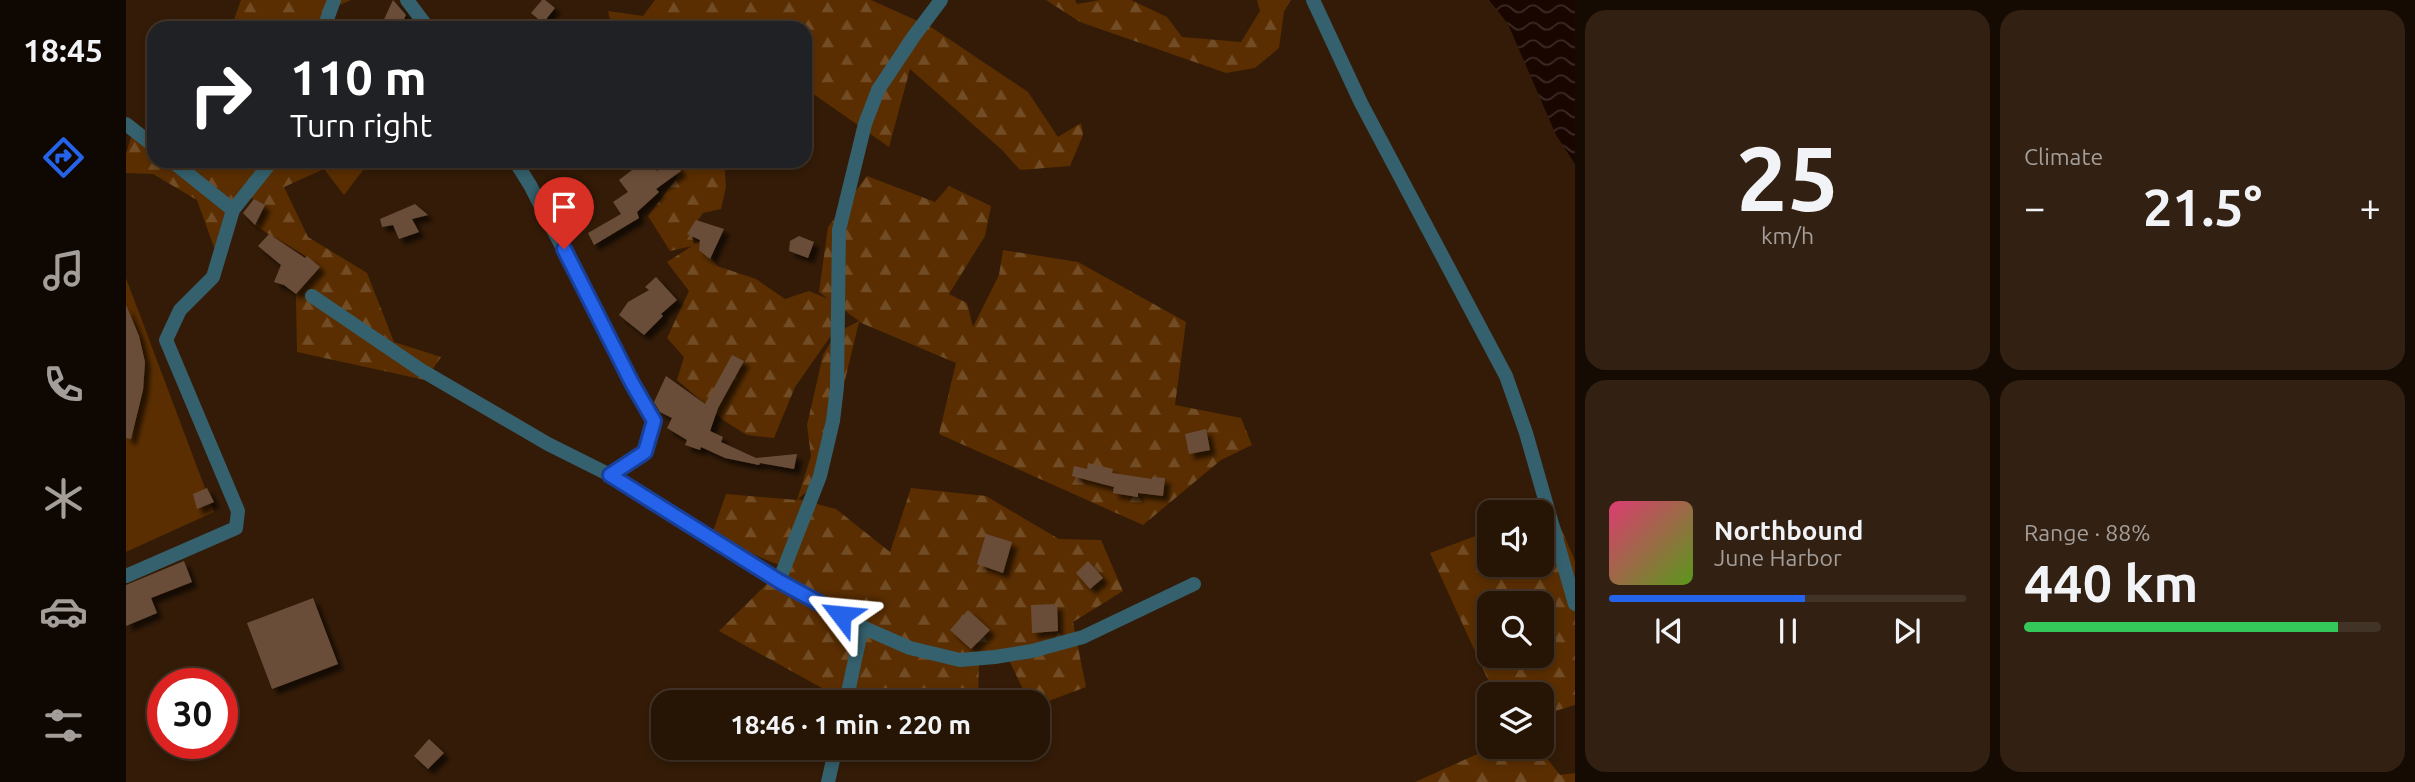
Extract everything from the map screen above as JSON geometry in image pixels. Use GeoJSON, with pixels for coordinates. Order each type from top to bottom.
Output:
{"type":"FeatureCollection","features":[{"type":"Feature","properties":{"kind":"street"},"geometry":{"type":"LineString","coordinates":[[326,21],[334,0]]}},
{"type":"Feature","properties":{"kind":"street"},"geometry":{"type":"LineString","coordinates":[[407,0],[423,21]]}},
{"type":"Feature","properties":{"kind":"street"},"geometry":{"type":"LineString","coordinates":[[779,581],[820,476],[832,421],[837,387],[839,230],[865,124],[878,90],[941,0]]}},
{"type":"Feature","properties":{"kind":"street"},"geometry":{"type":"LineString","coordinates":[[1313,0],[1361,103],[1506,376],[1526,433],[1575,604]]}},
{"type":"Feature","properties":{"kind":"street"},"geometry":{"type":"LineString","coordinates":[[126,124],[147,140]]}},
{"type":"Feature","properties":{"kind":"street"},"geometry":{"type":"LineString","coordinates":[[181,168],[233,210]]}},
{"type":"Feature","properties":{"kind":"street"},"geometry":{"type":"LineString","coordinates":[[126,576],[236,528],[238,511],[166,340],[180,310],[212,278],[233,210],[266,168]]}},
{"type":"Feature","properties":{"kind":"street"},"geometry":{"type":"LineString","coordinates":[[519,168],[654,421],[645,452],[610,475]]}},
{"type":"Feature","properties":{"kind":"street"},"geometry":{"type":"LineString","coordinates":[[312,296],[421,370],[548,443],[610,475],[779,581],[862,627],[910,648],[960,660],[1032,651],[1083,637],[1194,584]]}},
{"type":"Feature","properties":{"kind":"street"},"geometry":{"type":"LineString","coordinates":[[849,690],[862,627]]}},
{"type":"Feature","properties":{"kind":"street"},"geometry":{"type":"LineString","coordinates":[[828,782],[833,760]]}},
{"type":"Feature","properties":{"kind":"green space"},"geometry":{"type":"Polygon","coordinates":[[[241,0],[351,0],[322,13],[336,21],[234,21],[241,0]]]}},
{"type":"Feature","properties":{"kind":"green space"},"geometry":{"type":"Polygon","coordinates":[[[655,0],[871,0],[931,27],[1028,92],[1058,137],[1081,123],[1083,135],[1070,166],[1020,170],[1002,150],[910,69],[889,147],[812,93],[812,21],[610,21],[608,11],[643,16],[655,0]]]}},
{"type":"Feature","properties":{"kind":"green space"},"geometry":{"type":"Polygon","coordinates":[[[1046,0],[1075,0],[1077,4],[1100,0],[1131,0],[1167,17],[1182,37],[1241,42],[1260,11],[1257,0],[1291,0],[1284,11],[1279,48],[1255,68],[1226,73],[1080,22],[1046,0]]]}},
{"type":"Feature","properties":{"kind":"green space"},"geometry":{"type":"Polygon","coordinates":[[[147,129],[147,168],[365,168],[344,195],[324,169],[284,187],[308,237],[367,273],[394,342],[441,357],[425,380],[297,352],[296,294],[320,267],[255,225],[264,205],[241,192],[215,250],[197,200],[153,174],[126,173],[126,154],[131,137],[147,129]]]}},
{"type":"Feature","properties":{"kind":"green space"},"geometry":{"type":"Polygon","coordinates":[[[675,168],[725,168],[726,187],[721,209],[703,213],[691,230],[694,244],[700,241],[717,266],[756,279],[785,299],[809,291],[828,299],[819,292],[828,227],[867,176],[935,202],[949,186],[991,206],[985,236],[949,294],[967,303],[973,327],[999,275],[1003,250],[1078,262],[1186,322],[1175,405],[1241,418],[1252,445],[1221,460],[1143,525],[939,434],[956,363],[859,322],[825,463],[812,487],[798,499],[836,509],[890,552],[911,488],[986,496],[1059,539],[1101,540],[1123,591],[1073,622],[1086,687],[1050,700],[1050,690],[1023,690],[1009,660],[979,664],[978,690],[825,690],[719,631],[784,567],[711,537],[726,494],[797,500],[811,456],[807,425],[823,355],[836,333],[859,321],[833,302],[837,327],[795,387],[774,438],[747,435],[723,420],[677,380],[684,357],[667,338],[689,291],[667,262],[692,246],[670,251],[648,216],[677,178],[675,168]]]}},
{"type":"Feature","properties":{"kind":"green space"},"geometry":{"type":"Polygon","coordinates":[[[126,278],[214,512],[126,552],[126,278]]]}},
{"type":"Feature","properties":{"kind":"green space"},"geometry":{"type":"Polygon","coordinates":[[[1554,512],[1575,561],[1575,705],[1554,711],[1554,682],[1489,682],[1483,668],[1554,668],[1554,591],[1477,591],[1477,656],[1430,553],[1477,535],[1477,577],[1554,577],[1554,512]]]}},
{"type":"Feature","properties":{"kind":"green space"},"geometry":{"type":"Polygon","coordinates":[[[1477,754],[1477,759],[1547,759],[1560,775],[1575,773],[1575,782],[1415,782],[1477,754]]]}},
{"type":"Feature","properties":{"kind":"water"},"geometry":{"type":"Polygon","coordinates":[[[1489,0],[1575,0],[1575,164],[1556,135],[1508,24],[1489,0]]]}},
{"type":"Feature","properties":{"kind":"building"},"geometry":{"type":"Polygon","coordinates":[[[393,0],[406,15],[403,21],[383,21],[393,0]]]}},
{"type":"Feature","properties":{"kind":"building"},"geometry":{"type":"Polygon","coordinates":[[[542,0],[555,8],[545,21],[531,13],[542,0]]]}},
{"type":"Feature","properties":{"kind":"building"},"geometry":{"type":"Polygon","coordinates":[[[635,168],[654,168],[657,171],[661,168],[679,168],[681,171],[656,189],[659,192],[637,212],[639,218],[594,245],[588,233],[621,214],[613,202],[628,192],[619,180],[635,168]]]}},
{"type":"Feature","properties":{"kind":"building"},"geometry":{"type":"Polygon","coordinates":[[[254,199],[265,205],[255,225],[243,213],[254,199]]]}},
{"type":"Feature","properties":{"kind":"building"},"geometry":{"type":"Polygon","coordinates":[[[415,204],[428,215],[412,219],[419,232],[399,239],[393,225],[382,227],[380,219],[415,204]]]}},
{"type":"Feature","properties":{"kind":"building"},"geometry":{"type":"Polygon","coordinates":[[[696,220],[724,229],[710,259],[699,250],[700,240],[687,234],[696,220]]]}},
{"type":"Feature","properties":{"kind":"building"},"geometry":{"type":"Polygon","coordinates":[[[269,234],[305,258],[307,256],[320,267],[296,294],[284,285],[274,282],[281,265],[258,246],[269,234]]]}},
{"type":"Feature","properties":{"kind":"building"},"geometry":{"type":"Polygon","coordinates":[[[799,236],[814,242],[808,258],[789,251],[790,241],[799,236]]]}},
{"type":"Feature","properties":{"kind":"building"},"geometry":{"type":"Polygon","coordinates":[[[656,277],[677,300],[644,335],[619,315],[628,302],[649,290],[645,287],[656,277]]]}},
{"type":"Feature","properties":{"kind":"building"},"geometry":{"type":"Polygon","coordinates":[[[126,305],[139,336],[145,362],[143,390],[131,439],[126,438],[126,305]]]}},
{"type":"Feature","properties":{"kind":"building"},"geometry":{"type":"Polygon","coordinates":[[[732,355],[744,361],[718,408],[710,431],[723,437],[721,442],[756,458],[797,454],[794,469],[725,458],[701,447],[700,450],[685,445],[687,440],[667,428],[672,418],[660,412],[654,402],[666,376],[705,404],[732,355]]]}},
{"type":"Feature","properties":{"kind":"building"},"geometry":{"type":"Polygon","coordinates":[[[1206,429],[1210,450],[1189,454],[1185,434],[1206,429]]]}},
{"type":"Feature","properties":{"kind":"building"},"geometry":{"type":"Polygon","coordinates":[[[1088,463],[1113,469],[1112,473],[1152,479],[1165,478],[1163,496],[1138,493],[1138,497],[1113,493],[1114,487],[1072,476],[1074,466],[1087,469],[1088,463]]]}},
{"type":"Feature","properties":{"kind":"building"},"geometry":{"type":"Polygon","coordinates":[[[207,488],[214,502],[197,509],[193,494],[207,488]]]}},
{"type":"Feature","properties":{"kind":"building"},"geometry":{"type":"Polygon","coordinates":[[[986,534],[1012,542],[1003,573],[977,564],[986,534]]]}},
{"type":"Feature","properties":{"kind":"building"},"geometry":{"type":"Polygon","coordinates":[[[184,561],[192,582],[151,598],[157,613],[126,626],[126,585],[184,561]]]}},
{"type":"Feature","properties":{"kind":"building"},"geometry":{"type":"Polygon","coordinates":[[[1088,561],[1103,578],[1090,589],[1076,573],[1088,561]]]}},
{"type":"Feature","properties":{"kind":"building"},"geometry":{"type":"Polygon","coordinates":[[[313,598],[338,664],[272,689],[247,623],[313,598]]]}},
{"type":"Feature","properties":{"kind":"building"},"geometry":{"type":"Polygon","coordinates":[[[1057,604],[1058,631],[1032,633],[1031,605],[1057,604]]]}},
{"type":"Feature","properties":{"kind":"building"},"geometry":{"type":"Polygon","coordinates":[[[968,610],[990,630],[971,649],[950,630],[968,610]]]}},
{"type":"Feature","properties":{"kind":"building"},"geometry":{"type":"Polygon","coordinates":[[[429,739],[444,753],[428,769],[414,756],[429,739]]]}},
{"type":"Feature","properties":{"kind":"route"},"geometry":{"type":"LineString","coordinates":[[564,249],[654,421],[645,452],[610,475],[779,581],[841,615]]}}]}
